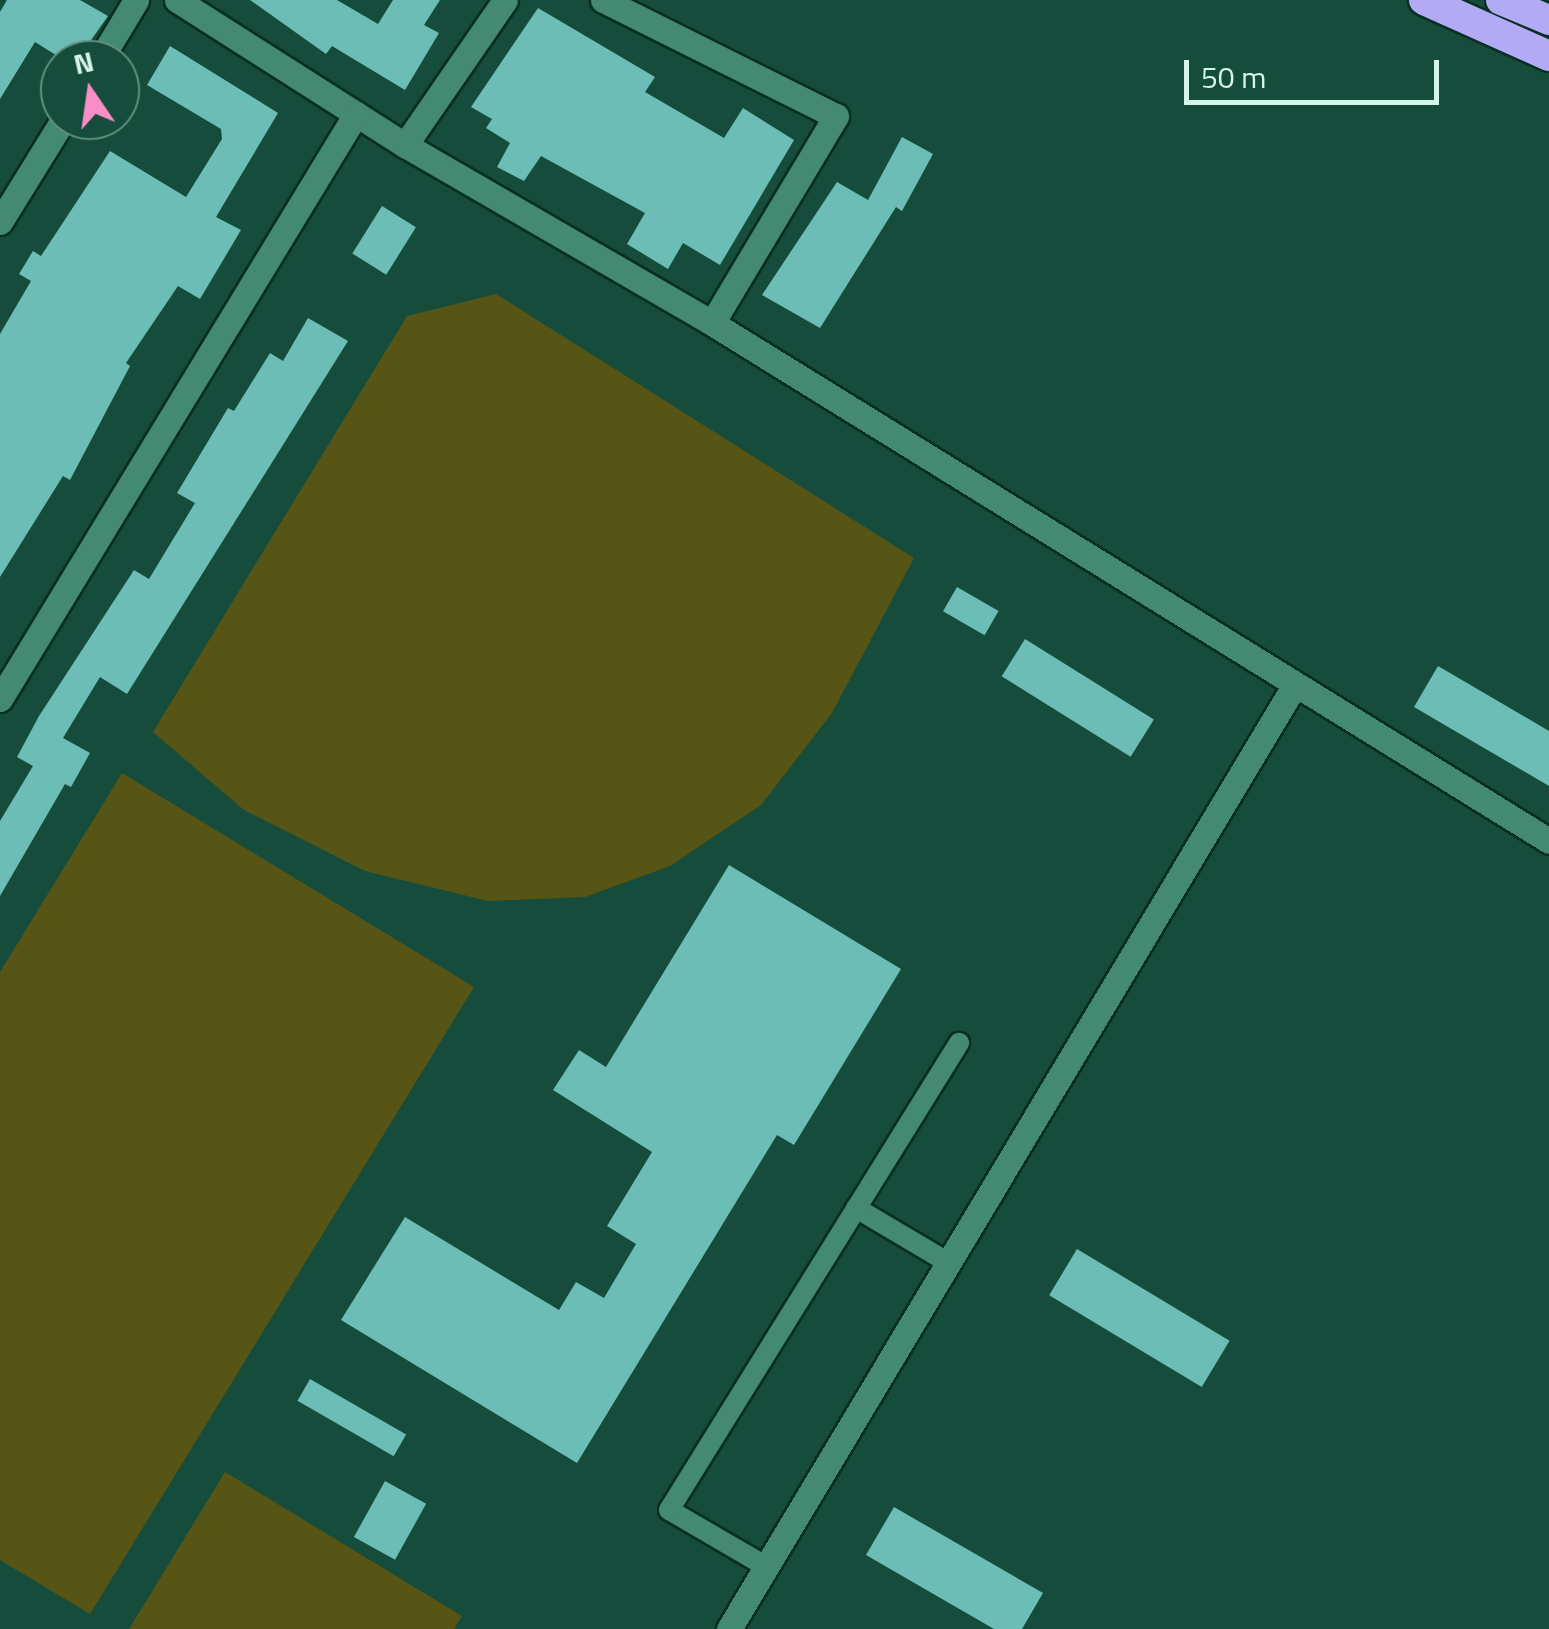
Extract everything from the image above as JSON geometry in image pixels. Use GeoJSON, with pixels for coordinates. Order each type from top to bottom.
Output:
{"type":"FeatureCollection","features":[{"type":"Feature","properties":{"kind":"highway"},"geometry":{"type":"LineString","coordinates":[[1424,0],[1549,56]]}},
{"type":"Feature","properties":{"kind":"highway"},"geometry":{"type":"LineString","coordinates":[[1501,0],[1549,20]]}},
{"type":"Feature","properties":{"kind":"street"},"geometry":{"type":"LineString","coordinates":[[112,40],[136,0]]}},
{"type":"Feature","properties":{"kind":"street"},"geometry":{"type":"LineString","coordinates":[[177,0],[404,145],[712,323],[1549,840]]}},
{"type":"Feature","properties":{"kind":"street"},"geometry":{"type":"LineString","coordinates":[[404,145],[506,0]]}},
{"type":"Feature","properties":{"kind":"street"},"geometry":{"type":"LineString","coordinates":[[604,0],[836,116],[712,323]]}},
{"type":"Feature","properties":{"kind":"street"},"geometry":{"type":"LineString","coordinates":[[0,699],[356,114]]}},
{"type":"Feature","properties":{"kind":"street"},"geometry":{"type":"LineString","coordinates":[[0,222],[51,140]]}},
{"type":"Feature","properties":{"kind":"street"},"geometry":{"type":"LineString","coordinates":[[730,1629],[1294,686]]}},
{"type":"Feature","properties":{"kind":"lane"},"geometry":{"type":"LineString","coordinates":[[767,1567],[669,1510],[959,1043]]}},
{"type":"Feature","properties":{"kind":"lane"},"geometry":{"type":"LineString","coordinates":[[856,1208],[949,1262]]}},
{"type":"Feature","properties":{"kind":"shaded area"},"geometry":{"type":"Polygon","coordinates":[[[496,294],[914,558],[832,713],[761,805],[670,866],[585,897],[488,901],[365,871],[244,810],[153,732],[407,316],[496,294]]]}},
{"type":"Feature","properties":{"kind":"shaded area"},"geometry":{"type":"Polygon","coordinates":[[[122,773],[474,987],[90,1614],[0,1560],[0,972],[122,773]]]}},
{"type":"Feature","properties":{"kind":"shaded area"},"geometry":{"type":"Polygon","coordinates":[[[225,1472],[462,1616],[454,1629],[129,1629],[225,1472]]]}},
{"type":"Feature","properties":{"kind":"building"},"geometry":{"type":"Polygon","coordinates":[[[7,0],[80,0],[108,16],[91,40],[40,40],[40,45],[35,42],[0,99],[0,12],[7,0]]]}},
{"type":"Feature","properties":{"kind":"building"},"geometry":{"type":"Polygon","coordinates":[[[250,0],[337,0],[378,24],[393,0],[440,0],[424,25],[439,33],[405,90],[332,46],[326,54],[250,0]]]}},
{"type":"Feature","properties":{"kind":"building"},"geometry":{"type":"Polygon","coordinates":[[[538,8],[655,77],[645,92],[724,138],[743,108],[794,140],[720,265],[683,243],[668,269],[627,244],[645,213],[541,156],[524,181],[497,167],[510,143],[486,128],[492,119],[471,107],[538,8]]]}},
{"type":"Feature","properties":{"kind":"building"},"geometry":{"type":"Polygon","coordinates":[[[170,46],[278,113],[216,217],[241,230],[200,299],[178,286],[126,363],[130,366],[70,480],[63,476],[0,577],[0,334],[31,281],[19,274],[33,251],[41,256],[110,151],[186,197],[222,139],[221,129],[147,85],[170,46]]]}},
{"type":"Feature","properties":{"kind":"building"},"geometry":{"type":"Polygon","coordinates":[[[902,137],[933,154],[902,211],[896,207],[820,328],[762,295],[837,182],[868,200],[902,137]]]}},
{"type":"Feature","properties":{"kind":"building"},"geometry":{"type":"Polygon","coordinates":[[[382,206],[416,227],[386,275],[352,253],[382,206]]]}},
{"type":"Feature","properties":{"kind":"building"},"geometry":{"type":"Polygon","coordinates":[[[308,318],[348,341],[127,694],[100,677],[63,738],[90,753],[71,787],[65,784],[0,896],[0,821],[33,766],[17,757],[39,716],[134,570],[149,579],[195,503],[177,493],[228,408],[234,411],[270,353],[283,361],[308,318]]]}},
{"type":"Feature","properties":{"kind":"building"},"geometry":{"type":"Polygon","coordinates":[[[957,587],[999,611],[985,635],[943,611],[957,587]]]}},
{"type":"Feature","properties":{"kind":"building"},"geometry":{"type":"Polygon","coordinates":[[[1025,639],[1154,720],[1131,757],[1002,676],[1025,639]]]}},
{"type":"Feature","properties":{"kind":"building"},"geometry":{"type":"Polygon","coordinates":[[[1438,666],[1549,731],[1549,786],[1414,707],[1438,666]]]}},
{"type":"Feature","properties":{"kind":"building"},"geometry":{"type":"Polygon","coordinates":[[[729,865],[901,969],[794,1145],[777,1135],[577,1463],[341,1320],[405,1217],[559,1310],[576,1282],[604,1298],[636,1244],[607,1226],[652,1152],[553,1090],[579,1050],[606,1067],[729,865]]]}},
{"type":"Feature","properties":{"kind":"building"},"geometry":{"type":"Polygon","coordinates":[[[1077,1249],[1230,1341],[1202,1387],[1049,1295],[1077,1249]]]}},
{"type":"Feature","properties":{"kind":"building"},"geometry":{"type":"Polygon","coordinates":[[[310,1379],[406,1434],[394,1456],[298,1401],[310,1379]]]}},
{"type":"Feature","properties":{"kind":"building"},"geometry":{"type":"Polygon","coordinates":[[[385,1481],[426,1504],[395,1560],[354,1537],[385,1481]]]}},
{"type":"Feature","properties":{"kind":"building"},"geometry":{"type":"Polygon","coordinates":[[[894,1507],[1043,1593],[1022,1629],[994,1629],[866,1555],[894,1507]]]}}]}
